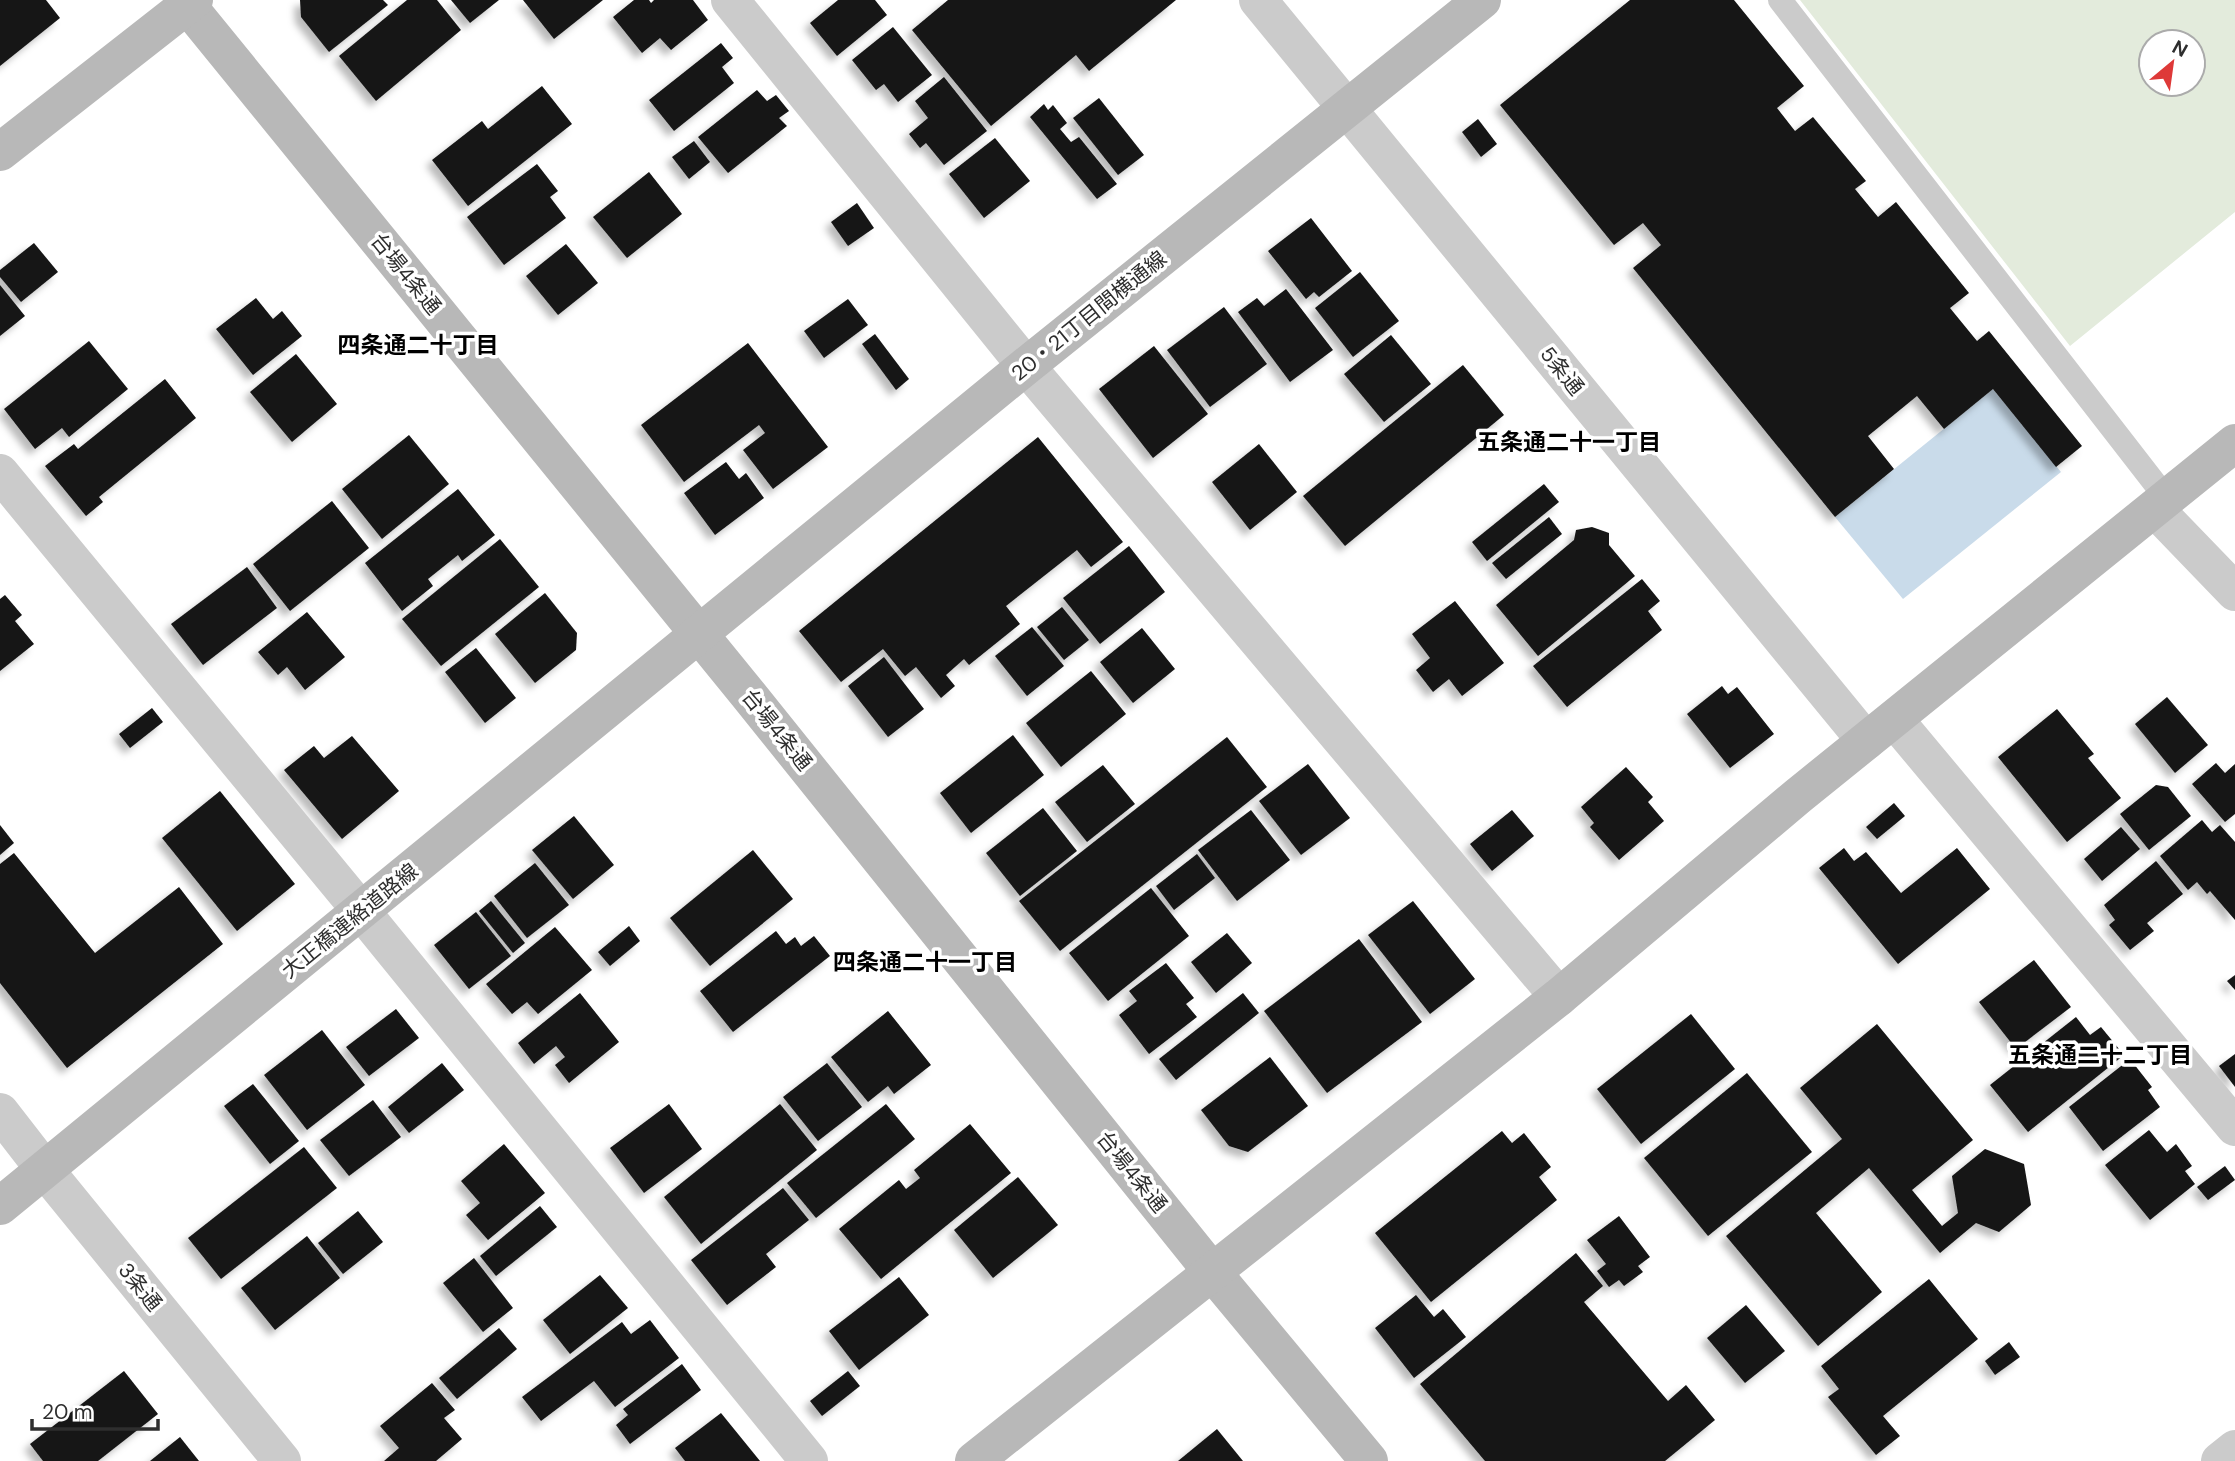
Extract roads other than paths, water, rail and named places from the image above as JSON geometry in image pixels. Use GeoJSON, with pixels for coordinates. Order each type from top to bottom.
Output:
{"type":"FeatureCollection","features":[{"type":"Feature","properties":{"kind":"street"},"geometry":{"type":"LineString","coordinates":[[730,0],[1026,366],[1559,997]]}},
{"type":"Feature","properties":{"kind":"street","name":"5条通"},"geometry":{"type":"LineString","coordinates":[[1258,0],[1347,110],[1880,730],[2235,1127]]}},
{"type":"Feature","properties":{"kind":"street","name":"20・21丁目間横通線"},"geometry":{"type":"LineString","coordinates":[[699,636],[1026,366],[1482,0]]}},
{"type":"Feature","properties":{"kind":"street"},"geometry":{"type":"LineString","coordinates":[[0,152],[188,2]]}},
{"type":"Feature","properties":{"kind":"street","name":"台場4条通"},"geometry":{"type":"LineString","coordinates":[[188,2],[1213,1273],[1369,1461]]}},
{"type":"Feature","properties":{"kind":"street"},"geometry":{"type":"LineString","coordinates":[[974,1461],[1559,997],[1787,804],[2235,443]]}},
{"type":"Feature","properties":{"kind":"street"},"geometry":{"type":"LineString","coordinates":[[0,473],[809,1461]]}},
{"type":"Feature","properties":{"kind":"street"},"geometry":{"type":"LineString","coordinates":[[2161,504],[2235,593]]}},
{"type":"Feature","properties":{"kind":"street","name":"大正橋連絡道路線"},"geometry":{"type":"LineString","coordinates":[[0,1206],[699,636]]}},
{"type":"Feature","properties":{"kind":"street","name":"3条通"},"geometry":{"type":"LineString","coordinates":[[0,1112],[282,1461]]}},
{"type":"Feature","properties":{"kind":"street"},"geometry":{"type":"LineString","coordinates":[[2221,1461],[2235,1449]]}},
{"type":"Feature","properties":{"kind":"lane"},"geometry":{"type":"LineString","coordinates":[[1780,0],[2161,504]]}},
{"type":"Feature","properties":{"kind":"water"},"geometry":{"type":"Polygon","coordinates":[[[1993,389],[2061,472],[1903,599],[1835,517],[1993,389]]]}},
{"type":"Feature","properties":{"kind":"district","name":"四条通二十丁目"},"geometry":{"type":"Point","coordinates":[418,345]}},
{"type":"Feature","properties":{"kind":"district","name":"五条通二十一丁目"},"geometry":{"type":"Point","coordinates":[1569,442]}},
{"type":"Feature","properties":{"kind":"district","name":"四条通二十一丁目"},"geometry":{"type":"Point","coordinates":[925,962]}},
{"type":"Feature","properties":{"kind":"district","name":"五条通二十二丁目"},"geometry":{"type":"Point","coordinates":[2100,1055]}}]}
